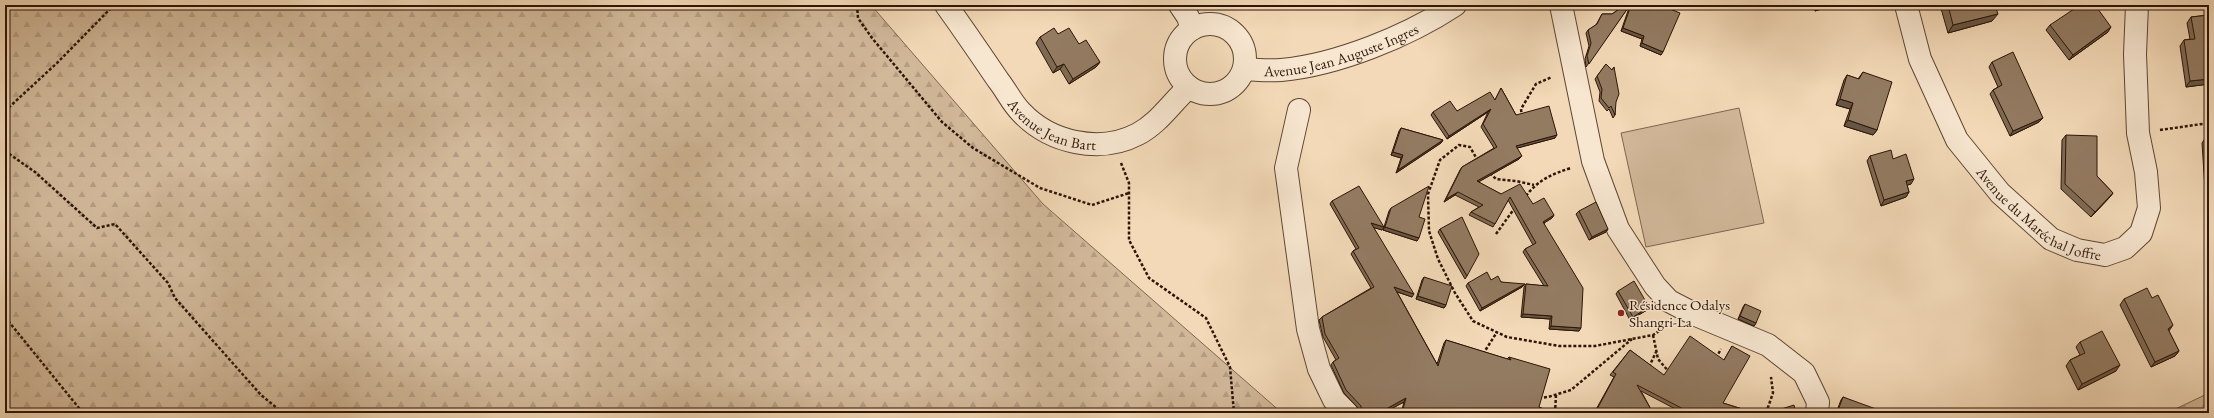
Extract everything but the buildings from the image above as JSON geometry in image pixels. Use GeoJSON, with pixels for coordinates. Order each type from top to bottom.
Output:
{"type":"FeatureCollection","features":[{"type":"Feature","properties":{"kind":"street","name":"Avenue Jean Bart"},"geometry":{"type":"LineString","coordinates":[[946,5],[1021,112],[1042,128],[1069,142],[1093,144],[1114,143],[1138,134],[1156,122],[1189,87]]}},
{"type":"Feature","properties":{"kind":"street"},"geometry":{"type":"LineString","coordinates":[[1180,5],[1188,17],[1192,29]]}},
{"type":"Feature","properties":{"kind":"street","name":"Avenue Jean Auguste Ingres"},"geometry":{"type":"LineString","coordinates":[[1244,69],[1280,70],[1353,55],[1437,16],[1455,5]]}},
{"type":"Feature","properties":{"kind":"street"},"geometry":{"type":"LineString","coordinates":[[1562,5],[1593,161],[1618,229],[1640,265],[1655,286],[1669,301],[1690,312],[1768,345],[1804,373],[1818,402],[1817,413]]}},
{"type":"Feature","properties":{"kind":"street","name":"Avenue du Maréchal Joffre"},"geometry":{"type":"LineString","coordinates":[[1906,5],[1920,59],[1957,140],[2000,193],[2051,239],[2077,250],[2105,255],[2125,248],[2141,233],[2150,208],[2146,172],[2138,133],[2135,54],[2137,5]]}},
{"type":"Feature","properties":{"kind":"street"},"geometry":{"type":"LineString","coordinates":[[1203,24],[1216,24],[1227,28],[1236,35],[1244,51],[1244,69],[1234,85],[1218,93],[1208,94],[1189,87],[1181,79],[1175,57],[1178,46],[1184,36],[1192,29],[1203,24]]}},
{"type":"Feature","properties":{"kind":"street"},"geometry":{"type":"LineString","coordinates":[[1299,110],[1286,168],[1308,329],[1319,369],[1334,400],[1347,413]]}},
{"type":"Feature","properties":{"kind":"path"},"geometry":{"type":"LineString","coordinates":[[5,111],[57,64],[114,5]]}},
{"type":"Feature","properties":{"kind":"path"},"geometry":{"type":"LineString","coordinates":[[857,5],[858,18],[872,38],[942,122],[972,148],[1040,188],[1092,205],[1129,193]]}},
{"type":"Feature","properties":{"kind":"path"},"geometry":{"type":"LineString","coordinates":[[1522,121],[1521,109],[1536,84],[1574,68]]}},
{"type":"Feature","properties":{"kind":"path"},"geometry":{"type":"LineString","coordinates":[[2138,133],[2209,123]]}},
{"type":"Feature","properties":{"kind":"path"},"geometry":{"type":"LineString","coordinates":[[1114,143],[1129,183],[1129,240],[1149,278],[1206,318],[1230,367],[1234,413]]}},
{"type":"Feature","properties":{"kind":"path"},"geometry":{"type":"LineString","coordinates":[[1480,163],[1470,148],[1459,145],[1440,160],[1428,194],[1429,231],[1438,259],[1455,292],[1473,321],[1508,338],[1559,346],[1595,346],[1653,335],[1690,312]]}},
{"type":"Feature","properties":{"kind":"path"},"geometry":{"type":"LineString","coordinates":[[5,151],[35,172],[97,228],[115,224],[168,283],[175,298],[261,396],[283,413]]}},
{"type":"Feature","properties":{"kind":"path"},"geometry":{"type":"LineString","coordinates":[[1524,199],[1534,185],[1550,175],[1593,161]]}},
{"type":"Feature","properties":{"kind":"path"},"geometry":{"type":"LineString","coordinates":[[1485,168],[1496,179],[1534,185]]}},
{"type":"Feature","properties":{"kind":"path"},"geometry":{"type":"LineString","coordinates":[[1496,234],[1508,214],[1519,204]]}},
{"type":"Feature","properties":{"kind":"path"},"geometry":{"type":"LineString","coordinates":[[5,316],[83,413]]}},
{"type":"Feature","properties":{"kind":"path"},"geometry":{"type":"LineString","coordinates":[[1714,362],[1732,330]]}},
{"type":"Feature","properties":{"kind":"path"},"geometry":{"type":"LineString","coordinates":[[1482,359],[1484,352],[1497,332]]}},
{"type":"Feature","properties":{"kind":"path"},"geometry":{"type":"LineString","coordinates":[[1653,335],[1658,359],[1673,376]]}},
{"type":"Feature","properties":{"kind":"path"},"geometry":{"type":"LineString","coordinates":[[1536,398],[1556,395],[1571,390],[1633,339]]}},
{"type":"Feature","properties":{"kind":"path"},"geometry":{"type":"LineString","coordinates":[[1766,413],[1773,392],[1768,345]]}},
{"type":"Feature","properties":{"kind":"path"},"geometry":{"type":"LineString","coordinates":[[1648,371],[1656,352]]}},
{"type":"Feature","properties":{"kind":"path"},"geometry":{"type":"LineString","coordinates":[[1555,413],[1556,395]]}},
{"type":"Feature","properties":{"kind":"green space"},"geometry":{"type":"Polygon","coordinates":[[[5,5],[871,5],[1043,204],[1282,413],[5,413],[5,5]]]}},
{"type":"Feature","properties":{"kind":"green space"},"geometry":{"type":"Polygon","coordinates":[[[1739,108],[1764,223],[1646,247],[1621,133],[1739,108]]]}},
{"type":"Feature","properties":{"kind":"green space"},"geometry":{"type":"Polygon","coordinates":[[[2209,393],[2209,413],[2167,413],[2209,393]]]}},
{"type":"Feature","properties":{"kind":"place","name":"Résidence Odalys Shangri-La"},"geometry":{"type":"Point","coordinates":[1621,313]}}]}
